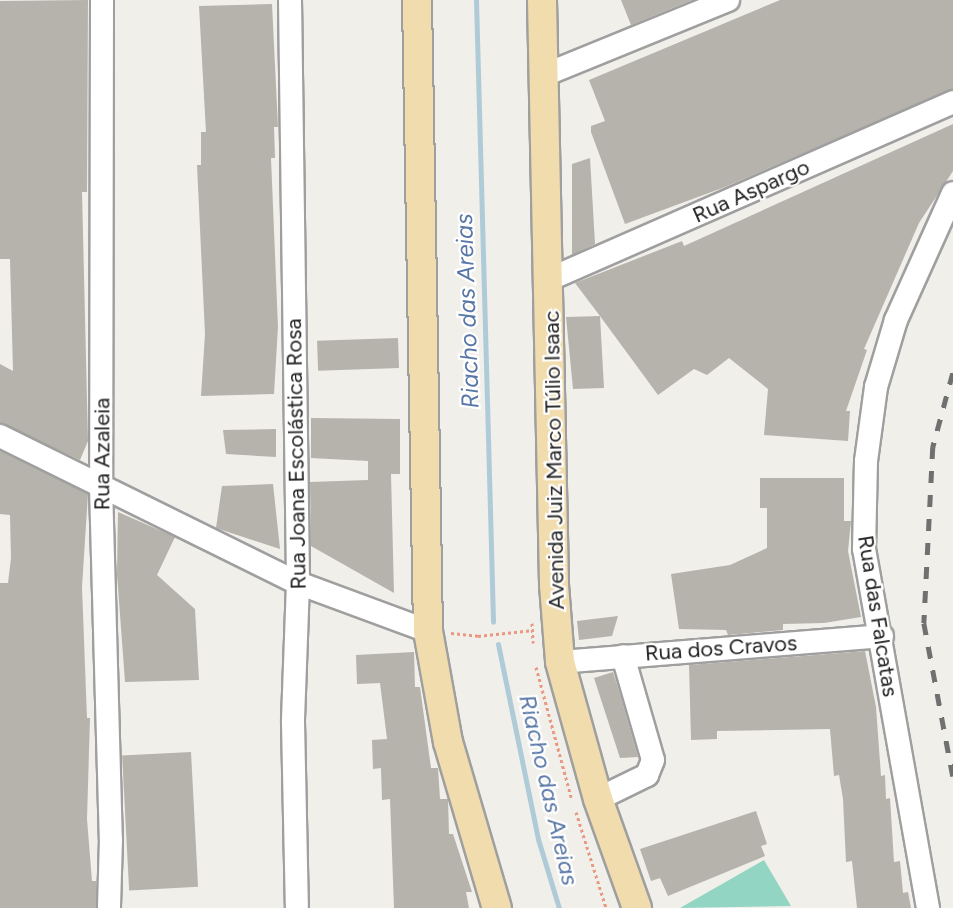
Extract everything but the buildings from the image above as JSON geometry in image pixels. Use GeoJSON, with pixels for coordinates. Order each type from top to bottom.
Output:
{"type":"FeatureCollection","features":[{"type":"Feature","properties":{"kind":"main road"},"geometry":{"type":"LineString","coordinates":[[417,0],[428,631],[448,742],[497,908]]}},
{"type":"Feature","properties":{"kind":"main road","name":"Avenida Juiz Marco Túlio Isaac"},"geometry":{"type":"LineString","coordinates":[[542,0],[542,76],[550,279],[559,650],[598,799],[637,908]]}},
{"type":"Feature","properties":{"kind":"street","name":"Rua Azaleia"},"geometry":{"type":"LineString","coordinates":[[102,0],[101,487],[111,839],[109,908]]}},
{"type":"Feature","properties":{"kind":"street","name":"Rua Joana Escolástica Rosa"},"geometry":{"type":"LineString","coordinates":[[290,0],[298,583],[293,722],[297,908]]}},
{"type":"Feature","properties":{"kind":"street"},"geometry":{"type":"LineString","coordinates":[[542,76],[728,0]]}},
{"type":"Feature","properties":{"kind":"street","name":"Rua Aspargo"},"geometry":{"type":"LineString","coordinates":[[550,279],[953,102]]}},
{"type":"Feature","properties":{"kind":"street","name":"Rua das Falcatas"},"geometry":{"type":"LineString","coordinates":[[928,908],[882,636],[864,549],[866,461],[876,387],[896,320],[953,193]]}},
{"type":"Feature","properties":{"kind":"street"},"geometry":{"type":"LineString","coordinates":[[0,436],[298,583],[428,631]]}},
{"type":"Feature","properties":{"kind":"street","name":"Rua dos Cravos"},"geometry":{"type":"LineString","coordinates":[[559,650],[623,656],[882,636]]}},
{"type":"Feature","properties":{"kind":"street"},"geometry":{"type":"LineString","coordinates":[[598,799],[647,774],[653,760],[623,656]]}},
{"type":"Feature","properties":{"kind":"path"},"geometry":{"type":"LineString","coordinates":[[428,631],[478,636],[536,629],[559,650]]}},
{"type":"Feature","properties":{"kind":"green space"},"geometry":{"type":"Polygon","coordinates":[[[764,860],[791,906],[680,908],[764,860]]]}},
{"type":"Feature","properties":{"kind":"waterway","name":"Riacho das Areias"},"geometry":{"type":"LineString","coordinates":[[476,0],[493,622]]}},
{"type":"Feature","properties":{"kind":"waterway","name":"Riacho das Areias"},"geometry":{"type":"LineString","coordinates":[[498,644],[538,839],[559,908]]}},
{"type":"Feature","properties":{"kind":"railway"},"geometry":{"type":"LineString","coordinates":[[953,373],[933,447],[924,623],[953,776]]}}]}
